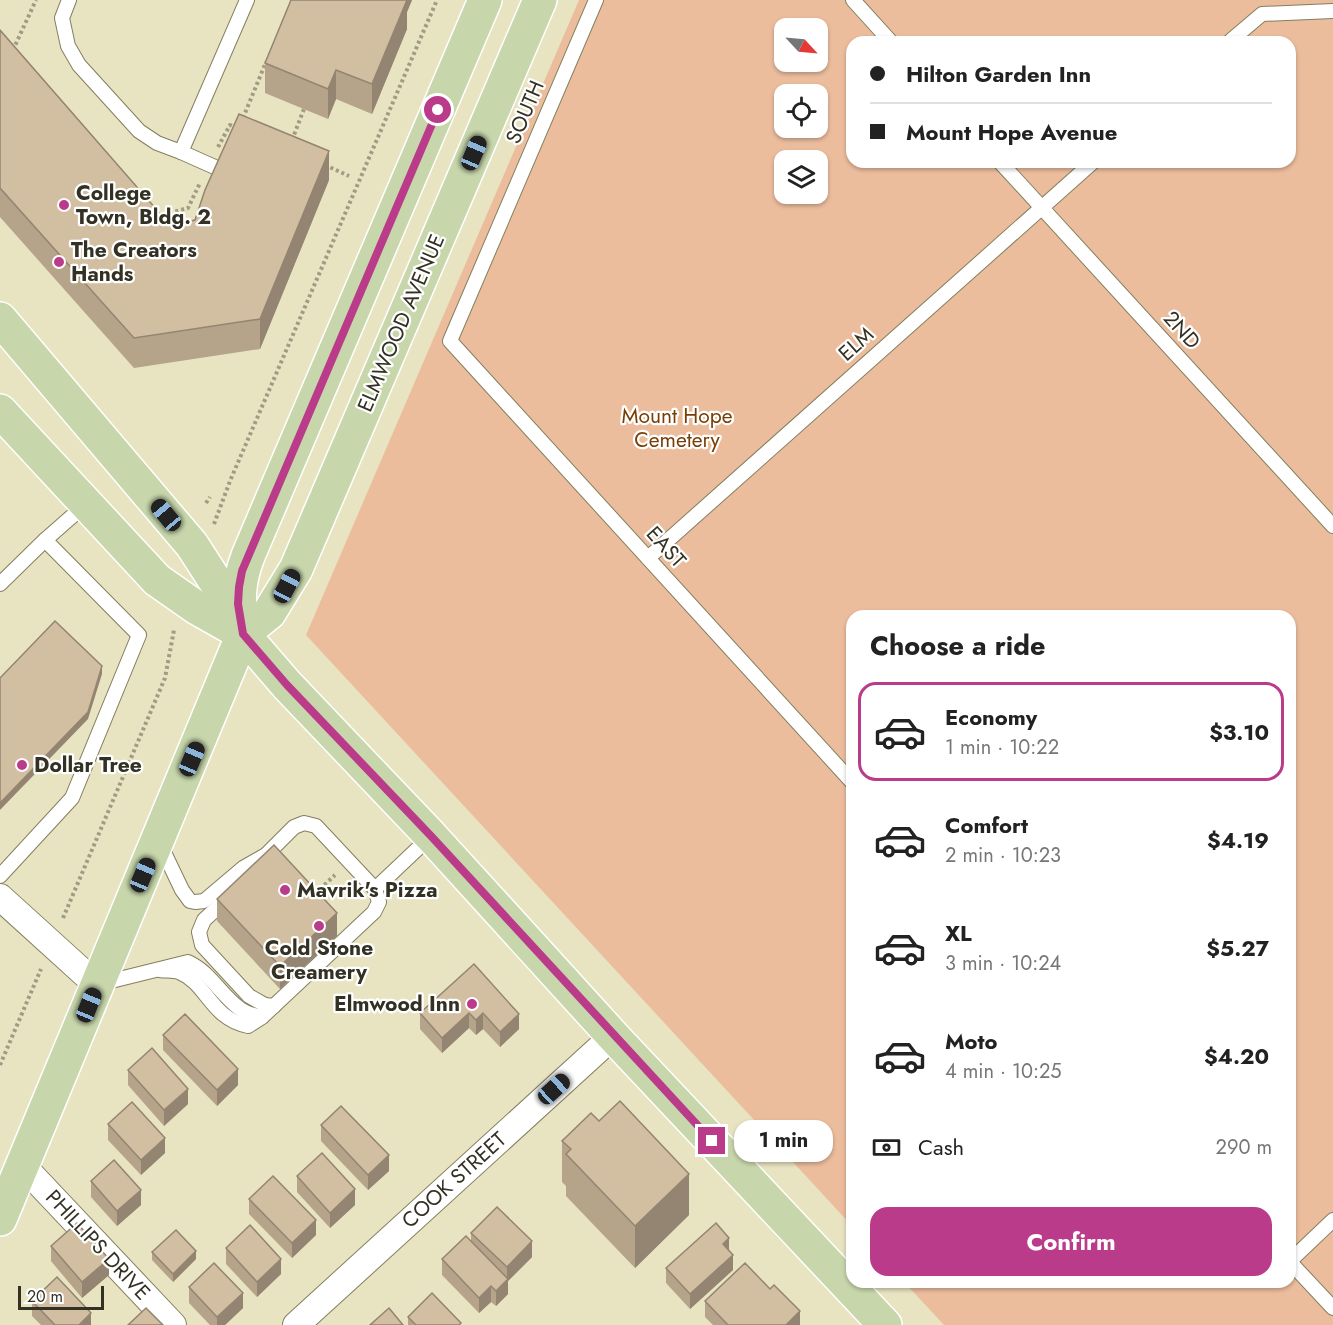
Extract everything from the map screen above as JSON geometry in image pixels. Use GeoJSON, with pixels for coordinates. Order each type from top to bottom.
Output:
{"type":"FeatureCollection","features":[{"type":"Feature","properties":{"kind":"main road"},"geometry":{"type":"LineString","coordinates":[[243,634],[238,604],[239,587],[245,563],[485,0]]}},
{"type":"Feature","properties":{"kind":"main road","name":"ELMWOOD AVENUE"},"geometry":{"type":"LineString","coordinates":[[0,1219],[243,634],[269,613],[296,569],[540,0]]}},
{"type":"Feature","properties":{"kind":"main road"},"geometry":{"type":"LineString","coordinates":[[0,319],[192,545],[217,582],[243,634],[287,685],[431,836],[846,1286]]}},
{"type":"Feature","properties":{"kind":"main road"},"geometry":{"type":"LineString","coordinates":[[0,411],[157,580],[197,608],[243,634]]}},
{"type":"Feature","properties":{"kind":"main road"},"geometry":{"type":"LineString","coordinates":[[848,1288],[880,1323]]}},
{"type":"Feature","properties":{"kind":"street"},"geometry":{"type":"LineString","coordinates":[[0,897],[97,985]]}},
{"type":"Feature","properties":{"kind":"street","name":"COOK STREET"},"geometry":{"type":"LineString","coordinates":[[296,1325],[613,1035]]}},
{"type":"Feature","properties":{"kind":"street","name":"PHILLIPS DRIVE"},"geometry":{"type":"LineString","coordinates":[[22,1165],[173,1325]]}},
{"type":"Feature","properties":{"kind":"lane"},"geometry":{"type":"LineString","coordinates":[[69,0],[62,18],[68,46],[79,65],[139,131],[157,142],[226,172]]}},
{"type":"Feature","properties":{"kind":"lane"},"geometry":{"type":"LineString","coordinates":[[181,152],[247,0]]}},
{"type":"Feature","properties":{"kind":"lane","name":"SOUTH"},"geometry":{"type":"LineString","coordinates":[[450,341],[596,0]]}},
{"type":"Feature","properties":{"kind":"lane"},"geometry":{"type":"LineString","coordinates":[[853,0],[886,36]]}},
{"type":"Feature","properties":{"kind":"lane"},"geometry":{"type":"LineString","coordinates":[[1236,36],[1262,14],[1333,11]]}},
{"type":"Feature","properties":{"kind":"lane","name":"2ND"},"geometry":{"type":"LineString","coordinates":[[1005,168],[1333,526]]}},
{"type":"Feature","properties":{"kind":"lane","name":"ELM"},"geometry":{"type":"LineString","coordinates":[[648,558],[1086,168]]}},
{"type":"Feature","properties":{"kind":"lane","name":"EAST"},"geometry":{"type":"LineString","coordinates":[[450,341],[846,775]]}},
{"type":"Feature","properties":{"kind":"lane"},"geometry":{"type":"LineString","coordinates":[[0,584],[86,504]]}},
{"type":"Feature","properties":{"kind":"lane"},"geometry":{"type":"LineString","coordinates":[[0,876],[72,798],[139,635],[45,540]]}},
{"type":"Feature","properties":{"kind":"lane"},"geometry":{"type":"LineString","coordinates":[[97,985],[188,962],[200,968],[238,1008],[248,1014],[262,1017],[274,1006],[374,912],[379,902],[375,889],[316,826],[304,823],[294,827],[264,856],[250,877],[204,920],[199,932],[202,945],[249,996],[265,1005],[274,1006]]}},
{"type":"Feature","properties":{"kind":"lane"},"geometry":{"type":"LineString","coordinates":[[375,889],[431,836]]}},
{"type":"Feature","properties":{"kind":"lane"},"geometry":{"type":"LineString","coordinates":[[158,840],[182,890],[190,901],[195,902],[204,901],[243,868],[264,856]]}},
{"type":"Feature","properties":{"kind":"lane"},"geometry":{"type":"LineString","coordinates":[[1296,1255],[1333,1220]]}},
{"type":"Feature","properties":{"kind":"lane"},"geometry":{"type":"LineString","coordinates":[[1296,1268],[1333,1308]]}},
{"type":"Feature","properties":{"kind":"path"},"geometry":{"type":"LineString","coordinates":[[288,149],[304,109]]}},
{"type":"Feature","properties":{"kind":"path"},"geometry":{"type":"LineString","coordinates":[[319,162],[350,176]]}},
{"type":"Feature","properties":{"kind":"path"},"geometry":{"type":"LineString","coordinates":[[206,503],[210,496]]}},
{"type":"Feature","properties":{"kind":"path"},"geometry":{"type":"LineString","coordinates":[[320,889],[338,872]]}},
{"type":"Feature","properties":{"kind":"green space","name":"Mount Hope Cemetery"},"geometry":{"type":"Polygon","coordinates":[[[579,0],[1333,0],[1333,1325],[944,1325],[910,1288],[1296,1288],[1296,610],[846,610],[846,1220],[306,635],[579,0]]]}},
{"type":"Feature","properties":{"kind":"building"},"geometry":{"type":"Polygon","coordinates":[[[291,0],[407,0],[372,84],[336,70],[328,89],[265,63],[291,0]]]}},
{"type":"Feature","properties":{"kind":"building","name":"College Town, Bldg. 2"},"geometry":{"type":"Polygon","coordinates":[[[0,30],[170,225],[195,220],[205,190],[239,114],[329,151],[260,319],[134,338],[0,188],[0,30]]]}},
{"type":"Feature","properties":{"kind":"building","name":"Dollar Tree"},"geometry":{"type":"Polygon","coordinates":[[[55,621],[102,666],[88,712],[0,803],[0,678],[55,621]]]}},
{"type":"Feature","properties":{"kind":"building"},"geometry":{"type":"Polygon","coordinates":[[[274,845],[337,913],[280,966],[217,899],[274,845]]]}},
{"type":"Feature","properties":{"kind":"building"},"geometry":{"type":"Polygon","coordinates":[[[474,964],[519,1014],[500,1032],[483,1013],[476,1020],[469,1013],[442,1038],[420,1013],[474,964]]]}},
{"type":"Feature","properties":{"kind":"building"},"geometry":{"type":"Polygon","coordinates":[[[185,1014],[238,1069],[217,1090],[163,1035],[185,1014]]]}},
{"type":"Feature","properties":{"kind":"building"},"geometry":{"type":"Polygon","coordinates":[[[152,1048],[188,1089],[164,1110],[128,1070],[152,1048]]]}},
{"type":"Feature","properties":{"kind":"building"},"geometry":{"type":"Polygon","coordinates":[[[620,1101],[689,1174],[635,1226],[566,1154],[571,1149],[562,1141],[591,1113],[599,1121],[620,1101]]]}},
{"type":"Feature","properties":{"kind":"building"},"geometry":{"type":"Polygon","coordinates":[[[132,1102],[165,1138],[141,1160],[108,1124],[132,1102]]]}},
{"type":"Feature","properties":{"kind":"building"},"geometry":{"type":"Polygon","coordinates":[[[341,1106],[389,1155],[368,1175],[321,1125],[341,1106]]]}},
{"type":"Feature","properties":{"kind":"building"},"geometry":{"type":"Polygon","coordinates":[[[322,1153],[355,1189],[330,1213],[297,1176],[322,1153]]]}},
{"type":"Feature","properties":{"kind":"building"},"geometry":{"type":"Polygon","coordinates":[[[114,1160],[141,1190],[117,1211],[91,1181],[114,1160]]]}},
{"type":"Feature","properties":{"kind":"building"},"geometry":{"type":"Polygon","coordinates":[[[273,1176],[316,1220],[292,1243],[249,1199],[273,1176]]]}},
{"type":"Feature","properties":{"kind":"building"},"geometry":{"type":"Polygon","coordinates":[[[497,1207],[532,1241],[507,1267],[471,1233],[497,1207]]]}},
{"type":"Feature","properties":{"kind":"building"},"geometry":{"type":"Polygon","coordinates":[[[77,1223],[109,1259],[82,1282],[51,1246],[77,1223]]]}},
{"type":"Feature","properties":{"kind":"building"},"geometry":{"type":"Polygon","coordinates":[[[716,1223],[729,1238],[723,1244],[733,1255],[690,1294],[666,1268],[716,1223]]]}},
{"type":"Feature","properties":{"kind":"building"},"geometry":{"type":"Polygon","coordinates":[[[250,1225],[281,1259],[257,1282],[226,1248],[250,1225]]]}},
{"type":"Feature","properties":{"kind":"building"},"geometry":{"type":"Polygon","coordinates":[[[176,1230],[196,1251],[173,1274],[152,1252],[176,1230]]]}},
{"type":"Feature","properties":{"kind":"building"},"geometry":{"type":"Polygon","coordinates":[[[466,1236],[508,1279],[496,1291],[491,1286],[479,1298],[442,1259],[466,1236]]]}},
{"type":"Feature","properties":{"kind":"building"},"geometry":{"type":"Polygon","coordinates":[[[214,1263],[243,1293],[217,1317],[189,1287],[214,1263]]]}},
{"type":"Feature","properties":{"kind":"building"},"geometry":{"type":"Polygon","coordinates":[[[745,1263],[770,1289],[774,1285],[800,1311],[786,1325],[728,1325],[705,1301],[745,1263]]]}},
{"type":"Feature","properties":{"kind":"building"},"geometry":{"type":"Polygon","coordinates":[[[57,1277],[91,1313],[79,1325],[55,1325],[32,1301],[57,1277]]]}},
{"type":"Feature","properties":{"kind":"building"},"geometry":{"type":"Polygon","coordinates":[[[432,1293],[461,1323],[459,1325],[416,1325],[408,1317],[432,1293]]]}},
{"type":"Feature","properties":{"kind":"building"},"geometry":{"type":"Polygon","coordinates":[[[146,1308],[163,1325],[128,1325],[146,1308]]]}},
{"type":"Feature","properties":{"kind":"building"},"geometry":{"type":"Polygon","coordinates":[[[389,1308],[403,1325],[370,1325],[389,1308]]]}},
{"type":"Feature","properties":{"kind":"place","name":"College Town, Bldg. 2"},"geometry":{"type":"Point","coordinates":[64,205]}},
{"type":"Feature","properties":{"kind":"place","name":"The Creators Hands"},"geometry":{"type":"Point","coordinates":[59,262]}},
{"type":"Feature","properties":{"kind":"place","name":"Dollar Tree"},"geometry":{"type":"Point","coordinates":[22,765]}},
{"type":"Feature","properties":{"kind":"place","name":"Mavrik's Pizza"},"geometry":{"type":"Point","coordinates":[285,890]}},
{"type":"Feature","properties":{"kind":"place","name":"Cold Stone Creamery"},"geometry":{"type":"Point","coordinates":[319,926]}},
{"type":"Feature","properties":{"kind":"place","name":"Elmwood Inn"},"geometry":{"type":"Point","coordinates":[472,1004]}},
{"type":"Feature","properties":{"kind":"route"},"geometry":{"type":"LineString","coordinates":[[438,110],[242,571],[238,604],[243,634],[287,685],[431,836],[712,1141]]}}]}
